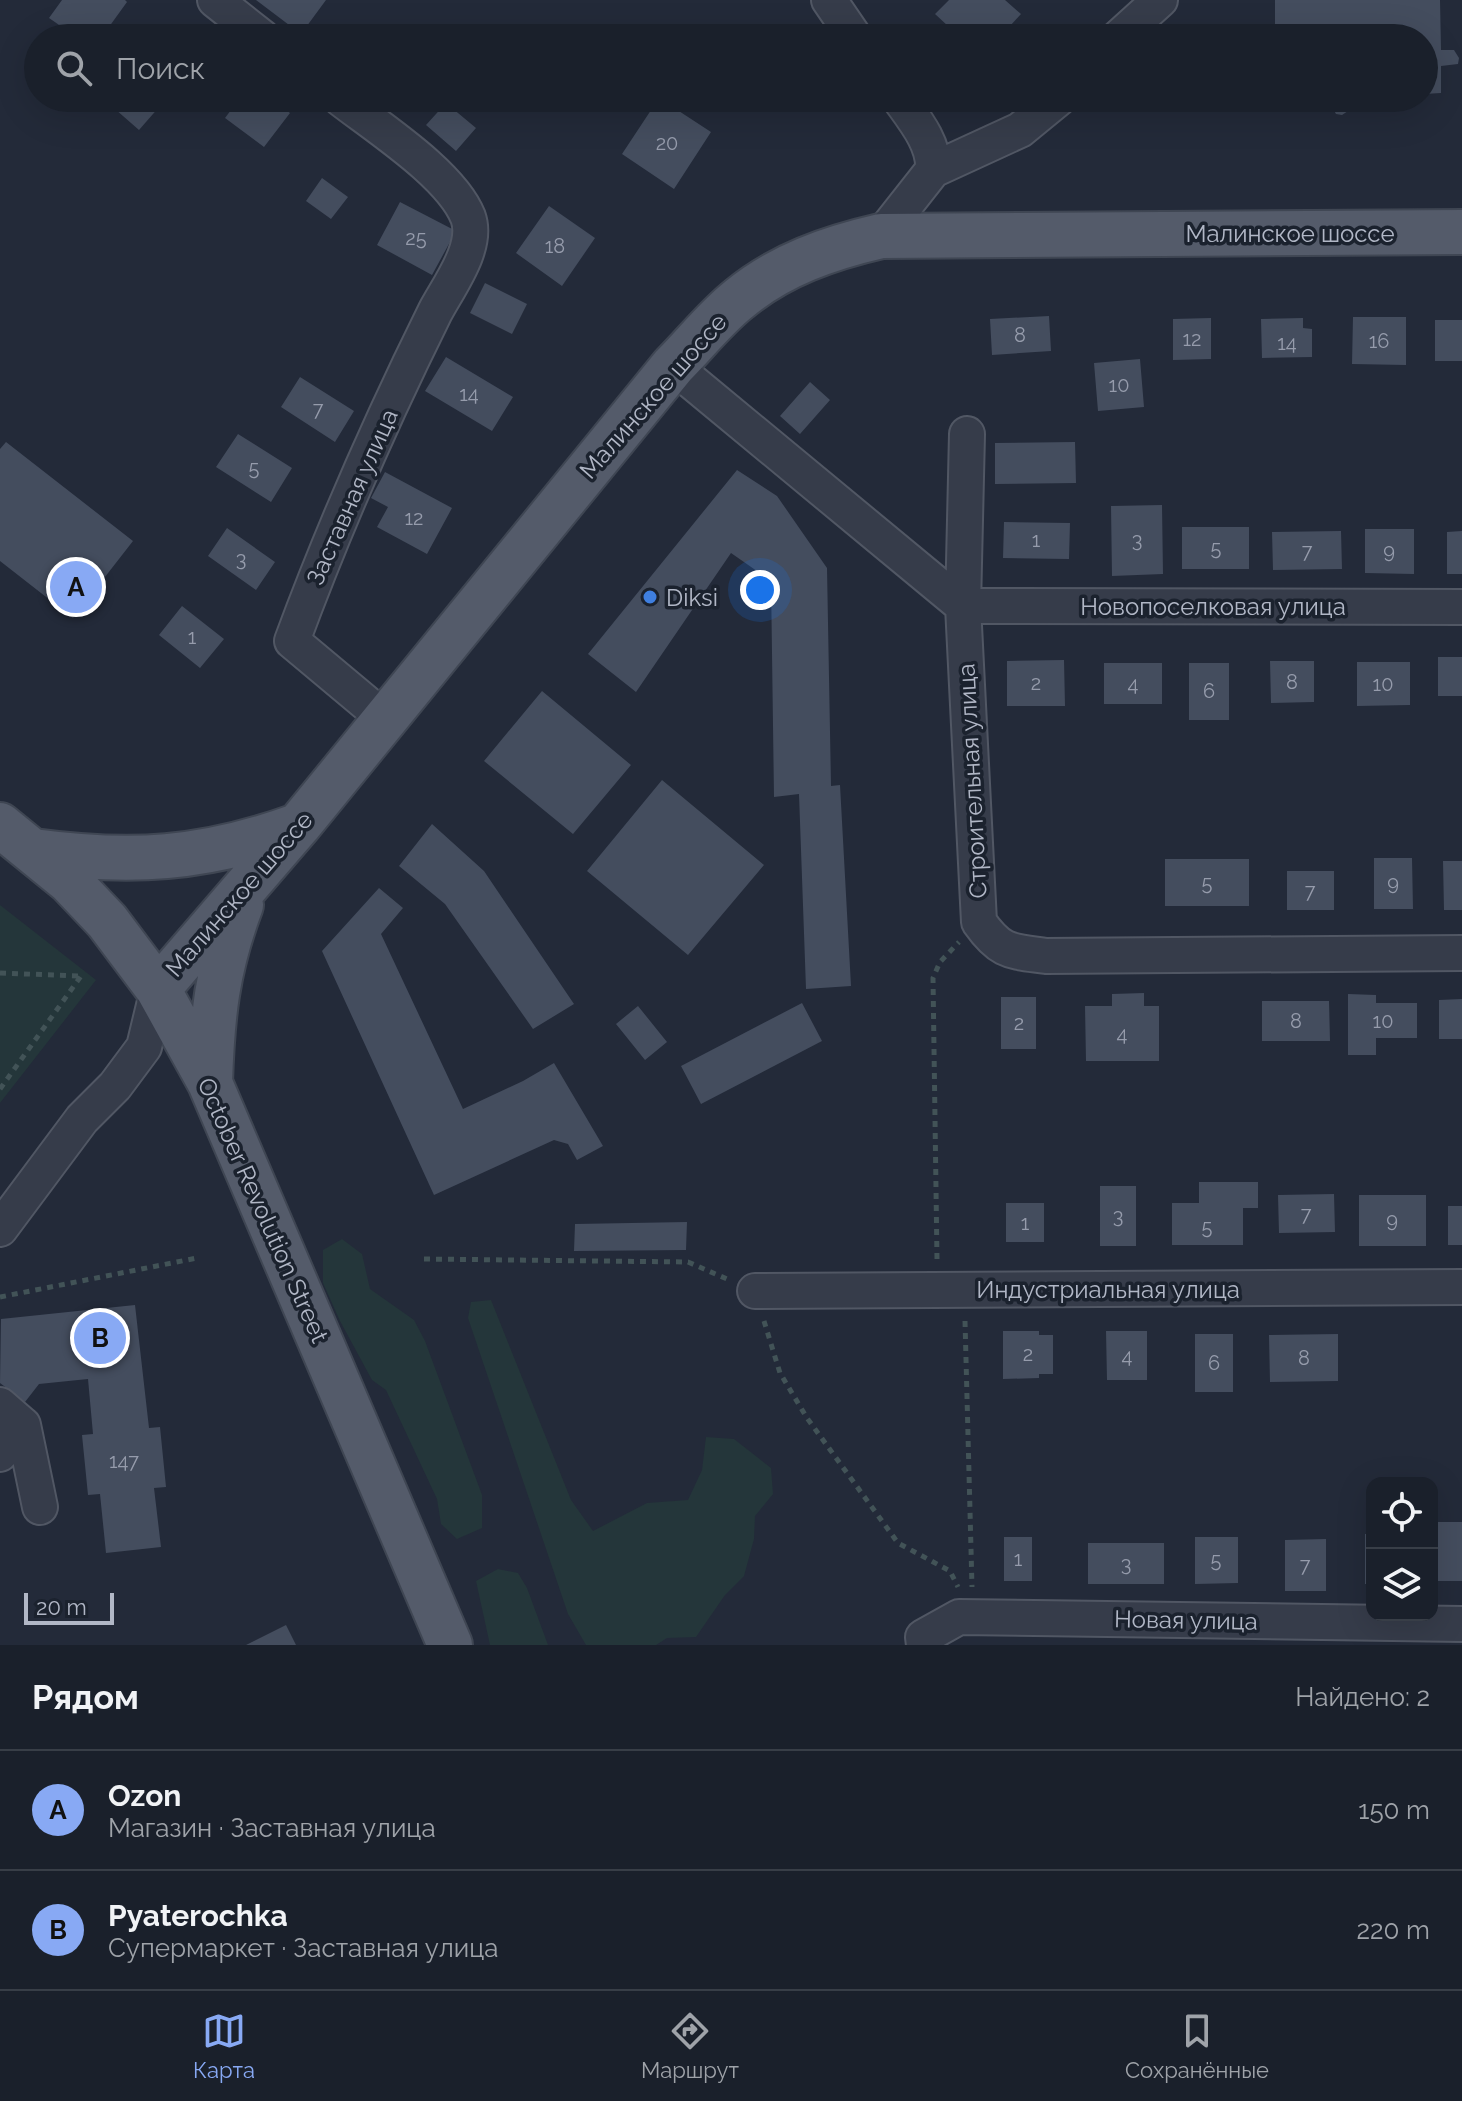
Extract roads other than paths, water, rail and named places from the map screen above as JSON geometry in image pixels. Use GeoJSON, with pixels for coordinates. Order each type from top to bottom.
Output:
{"type":"FeatureCollection","features":[{"type":"Feature","properties":{"kind":"main road","name":"Малинское шоссе"},"geometry":{"type":"LineString","coordinates":[[158,989],[299,825],[673,366],[738,300],[776,272],[822,253],[881,236],[1462,232]]}},
{"type":"Feature","properties":{"kind":"main road"},"geometry":{"type":"LineString","coordinates":[[16,838],[125,860],[211,852],[299,825]]}},
{"type":"Feature","properties":{"kind":"main road","name":"October Revolution Street"},"geometry":{"type":"LineString","coordinates":[[16,838],[70,882],[107,921],[158,989],[210,1083],[450,1645]]}},
{"type":"Feature","properties":{"kind":"main road"},"geometry":{"type":"LineString","coordinates":[[210,1083],[211,1032],[222,960],[249,883]]}},
{"type":"Feature","properties":{"kind":"street"},"geometry":{"type":"LineString","coordinates":[[215,0],[245,24]]}},
{"type":"Feature","properties":{"kind":"street"},"geometry":{"type":"LineString","coordinates":[[829,0],[845,24]]}},
{"type":"Feature","properties":{"kind":"street"},"geometry":{"type":"LineString","coordinates":[[1133,24],[1160,0]]}},
{"type":"Feature","properties":{"kind":"street","name":"Заставная улица"},"geometry":{"type":"LineString","coordinates":[[357,112],[444,182],[469,220],[468,247],[404,377],[323,559],[292,641],[384,718]]}},
{"type":"Feature","properties":{"kind":"street"},"geometry":{"type":"LineString","coordinates":[[908,112],[934,158],[933,170]]}},
{"type":"Feature","properties":{"kind":"street"},"geometry":{"type":"LineString","coordinates":[[881,236],[933,170],[1020,130],[1042,112]]}},
{"type":"Feature","properties":{"kind":"street"},"geometry":{"type":"LineString","coordinates":[[673,366],[963,606]]}},
{"type":"Feature","properties":{"kind":"street","name":"Строительная улица"},"geometry":{"type":"LineString","coordinates":[[967,434],[963,606],[979,922],[1001,948],[1046,956],[1462,953]]}},
{"type":"Feature","properties":{"kind":"street","name":"Новопоселковая улица"},"geometry":{"type":"LineString","coordinates":[[963,606],[1462,607]]}},
{"type":"Feature","properties":{"kind":"street"},"geometry":{"type":"LineString","coordinates":[[0,1229],[82,1119],[115,1086],[144,1047],[158,989]]}},
{"type":"Feature","properties":{"kind":"street","name":"Индустриальная улица"},"geometry":{"type":"LineString","coordinates":[[755,1291],[1462,1287]]}},
{"type":"Feature","properties":{"kind":"street"},"geometry":{"type":"LineString","coordinates":[[0,1454],[12,1415]]}},
{"type":"Feature","properties":{"kind":"street"},"geometry":{"type":"LineString","coordinates":[[12,1415],[40,1507]]}},
{"type":"Feature","properties":{"kind":"street","name":"Новая улица"},"geometry":{"type":"LineString","coordinates":[[924,1645],[923,1637],[959,1617],[1462,1624]]}},
{"type":"Feature","properties":{"kind":"place","name":"Ozon"},"geometry":{"type":"Point","coordinates":[76,587]}},
{"type":"Feature","properties":{"kind":"place","name":"Diksi"},"geometry":{"type":"Point","coordinates":[650,597]}},
{"type":"Feature","properties":{"kind":"place","name":"Pyaterochka"},"geometry":{"type":"Point","coordinates":[100,1338]}}]}
